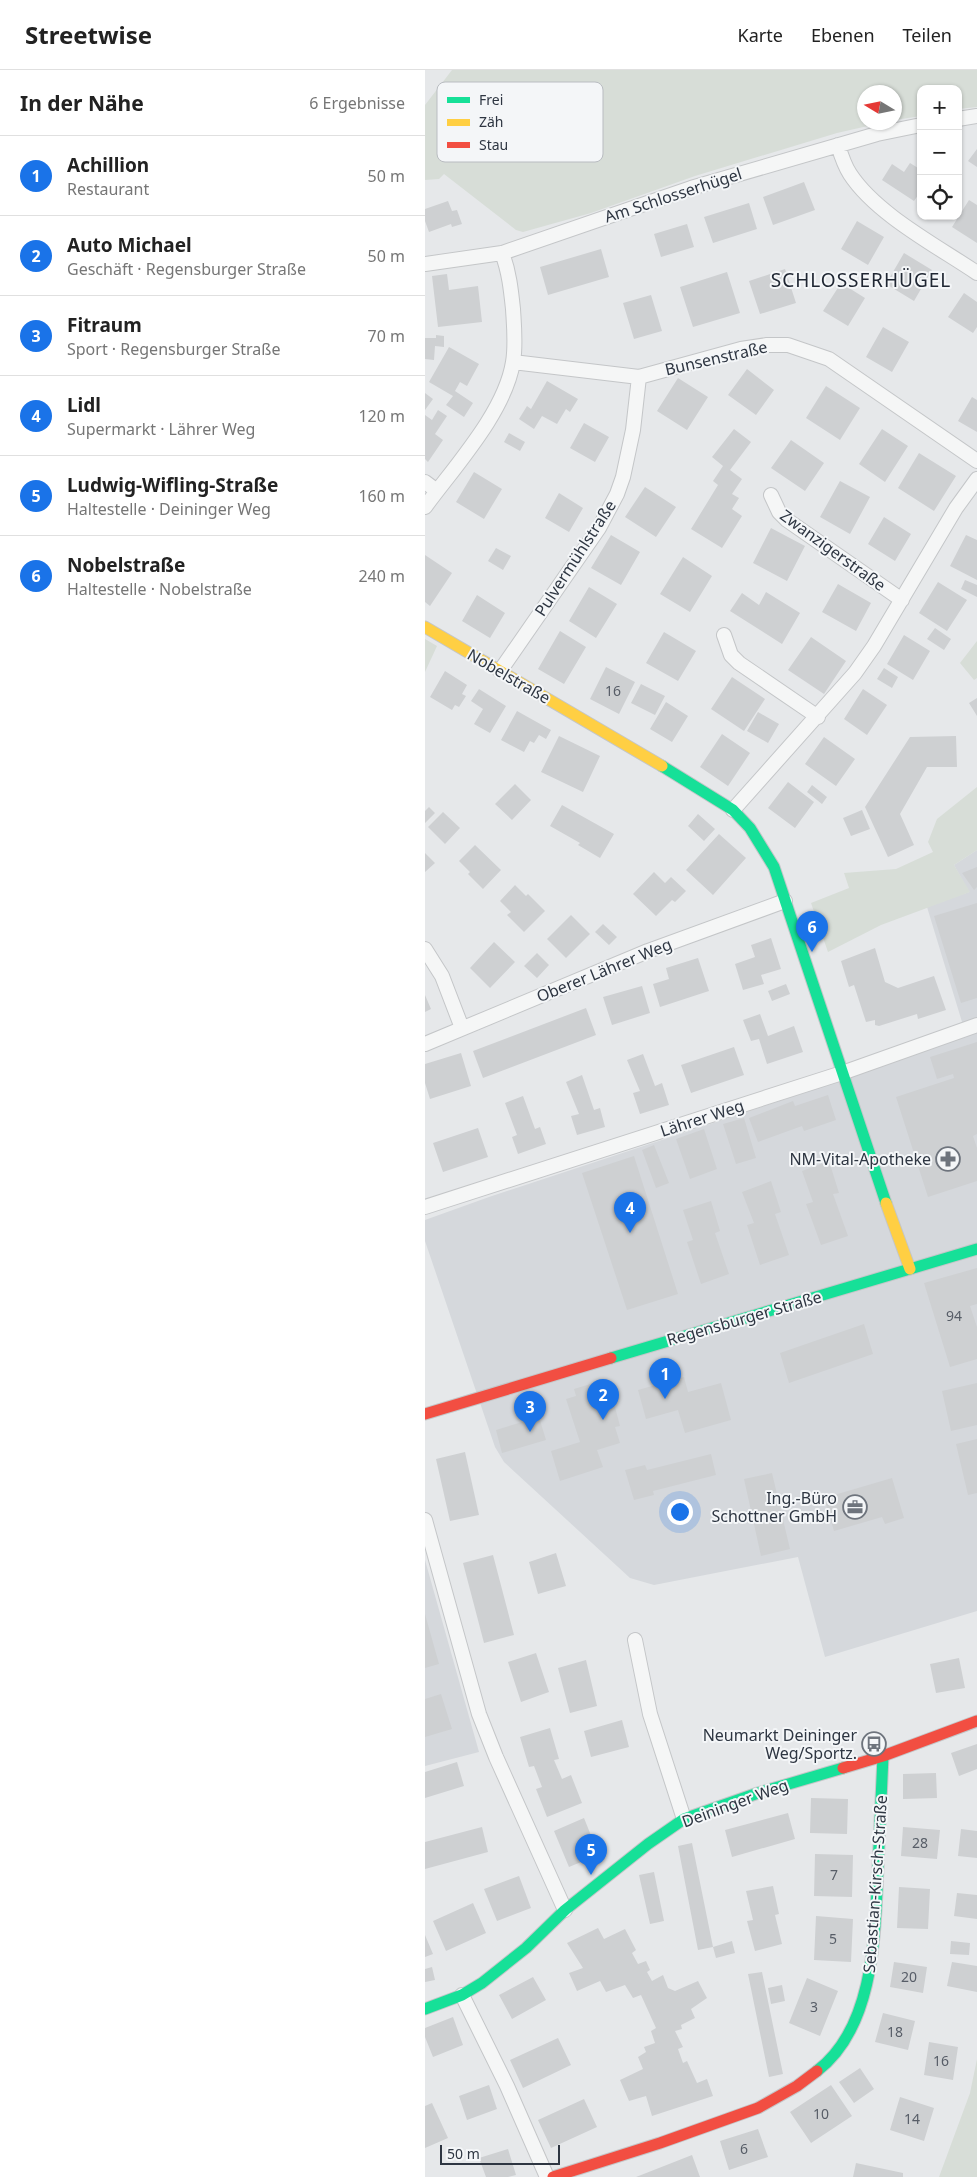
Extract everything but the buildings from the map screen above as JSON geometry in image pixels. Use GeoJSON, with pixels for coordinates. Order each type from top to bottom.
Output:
{"type":"FeatureCollection","features":[{"type":"Feature","properties":{"kind":"street"},"geometry":{"type":"LineString","coordinates":[[962,118],[977,116]]}},
{"type":"Feature","properties":{"kind":"street","name":"Am Schlosserhügel"},"geometry":{"type":"LineString","coordinates":[[425,264],[502,253],[691,188],[838,145],[917,126]]}},
{"type":"Feature","properties":{"kind":"street"},"geometry":{"type":"LineString","coordinates":[[838,145],[848,172],[868,196],[896,218],[977,273]]}},
{"type":"Feature","properties":{"kind":"street"},"geometry":{"type":"LineString","coordinates":[[425,507],[488,422],[501,399],[513,362],[513,308],[506,263],[502,253]]}},
{"type":"Feature","properties":{"kind":"street","name":"Bunsenstraße"},"geometry":{"type":"LineString","coordinates":[[513,362],[639,377],[741,349],[767,345],[788,345],[829,359],[977,461]]}},
{"type":"Feature","properties":{"kind":"street","name":"Pulvermühlstraße"},"geometry":{"type":"LineString","coordinates":[[500,671],[599,528],[617,494],[623,477],[633,430],[639,377]]}},
{"type":"Feature","properties":{"kind":"street","name":"Zwanzigerstraße"},"geometry":{"type":"LineString","coordinates":[[733,810],[818,717],[855,673],[874,646],[956,508],[977,479]]}},
{"type":"Feature","properties":{"kind":"street"},"geometry":{"type":"LineString","coordinates":[[425,482],[437,490]]}},
{"type":"Feature","properties":{"kind":"street","name":"Zwanzigerstraße"},"geometry":{"type":"LineString","coordinates":[[771,495],[779,512],[787,520],[902,600]]}},
{"type":"Feature","properties":{"kind":"street","name":"Nobelstraße"},"geometry":{"type":"LineString","coordinates":[[425,627],[733,810],[764,847],[774,867],[910,1269]]}},
{"type":"Feature","properties":{"kind":"street"},"geometry":{"type":"LineString","coordinates":[[724,636],[731,655],[739,663],[818,717]]}},
{"type":"Feature","properties":{"kind":"street","name":"Oberer Lährer Weg"},"geometry":{"type":"LineString","coordinates":[[425,1044],[648,951],[785,901]]}},
{"type":"Feature","properties":{"kind":"street"},"geometry":{"type":"LineString","coordinates":[[425,949],[442,976],[462,1028]]}},
{"type":"Feature","properties":{"kind":"street","name":"Lährer Weg"},"geometry":{"type":"LineString","coordinates":[[425,1206],[842,1072],[977,1025]]}},
{"type":"Feature","properties":{"kind":"street","name":"Regensburger Straße"},"geometry":{"type":"LineString","coordinates":[[425,1414],[977,1249]]}},
{"type":"Feature","properties":{"kind":"street"},"geometry":{"type":"LineString","coordinates":[[425,1520],[479,1714],[496,1757],[565,1910]]}},
{"type":"Feature","properties":{"kind":"street"},"geometry":{"type":"LineString","coordinates":[[635,1640],[650,1714],[683,1819]]}},
{"type":"Feature","properties":{"kind":"street","name":"Deininger Weg"},"geometry":{"type":"LineString","coordinates":[[425,2009],[462,1995],[502,1968],[565,1910],[648,1844],[683,1819],[758,1793],[883,1756],[977,1721]]}},
{"type":"Feature","properties":{"kind":"street","name":"Sebastian-Kirsch-Straße"},"geometry":{"type":"LineString","coordinates":[[553,2177],[660,2143],[758,2108],[797,2086],[838,2052],[853,2026],[869,1977],[876,1912],[883,1756]]}},
{"type":"Feature","properties":{"kind":"street"},"geometry":{"type":"LineString","coordinates":[[462,1995],[507,2086],[547,2177]]}},
{"type":"Feature","properties":{"kind":"shaded area"},"geometry":{"type":"Polygon","coordinates":[[[452,70],[977,70],[977,107],[962,109],[962,85],[917,85],[917,117],[902,119],[902,85],[857,85],[857,128],[695,176],[591,213],[523,232],[516,230],[444,174],[439,179],[425,180],[425,105],[437,89],[437,162],[603,162],[603,82],[443,82],[452,70]]]}},
{"type":"Feature","properties":{"kind":"shaded area"},"geometry":{"type":"Polygon","coordinates":[[[425,639],[437,646],[425,672],[425,639]]]}},
{"type":"Feature","properties":{"kind":"shaded area"},"geometry":{"type":"Polygon","coordinates":[[[977,641],[977,678],[974,680],[960,663],[977,641]]]}},
{"type":"Feature","properties":{"kind":"shaded area"},"geometry":{"type":"Polygon","coordinates":[[[977,787],[977,850],[954,865],[970,892],[881,925],[828,952],[811,903],[849,888],[844,873],[896,869],[933,852],[928,842],[937,819],[977,787]]]}},
{"type":"Feature","properties":{"kind":"shaded area"},"geometry":{"type":"Polygon","coordinates":[[[977,850],[977,1611],[825,1657],[798,1557],[654,1585],[630,1578],[504,1462],[495,1447],[425,1241],[425,1220],[813,1090],[966,1035],[927,907],[969,892],[954,865],[977,850]]]}},
{"type":"Feature","properties":{"kind":"shaded area"},"geometry":{"type":"Polygon","coordinates":[[[425,1560],[479,1752],[425,1766],[425,1560]]]}},
{"type":"Feature","properties":{"kind":"shaded area"},"geometry":{"type":"Polygon","coordinates":[[[977,2059],[977,2177],[939,2177],[970,2093],[977,2059]]]}},
{"type":"Feature","properties":{"kind":"traffic: fast"},"geometry":{"type":"LineString","coordinates":[[662,766],[733,810],[750,828],[774,867],[886,1203]]}},
{"type":"Feature","properties":{"kind":"traffic: fast"},"geometry":{"type":"LineString","coordinates":[[611,1358],[977,1249]]}},
{"type":"Feature","properties":{"kind":"traffic: fast"},"geometry":{"type":"LineString","coordinates":[[817,2071],[836,2052],[851,2030],[861,2005],[868,1977],[875,1921],[883,1756]]}},
{"type":"Feature","properties":{"kind":"traffic: fast"},"geometry":{"type":"LineString","coordinates":[[425,2009],[462,1995],[482,1983],[526,1948],[565,1910],[648,1844],[684,1819],[758,1793],[843,1768]]}},
{"type":"Feature","properties":{"kind":"traffic: slow"},"geometry":{"type":"LineString","coordinates":[[425,627],[662,766]]}},
{"type":"Feature","properties":{"kind":"traffic: slow"},"geometry":{"type":"LineString","coordinates":[[886,1203],[910,1269]]}},
{"type":"Feature","properties":{"kind":"traffic: jam"},"geometry":{"type":"LineString","coordinates":[[425,1414],[611,1358]]}},
{"type":"Feature","properties":{"kind":"traffic: jam"},"geometry":{"type":"LineString","coordinates":[[843,1768],[883,1756],[977,1721]]}},
{"type":"Feature","properties":{"kind":"traffic: jam"},"geometry":{"type":"LineString","coordinates":[[553,2177],[660,2143],[758,2108],[797,2086],[817,2071]]}},
{"type":"Feature","properties":{"kind":"place","name":"Nobelstraße"},"geometry":{"type":"Point","coordinates":[812,952]}},
{"type":"Feature","properties":{"kind":"place","name":"NM-Vital-Apotheke"},"geometry":{"type":"Point","coordinates":[948,1159]}},
{"type":"Feature","properties":{"kind":"place","name":"Lidl"},"geometry":{"type":"Point","coordinates":[630,1233]}},
{"type":"Feature","properties":{"kind":"place","name":"Achillion"},"geometry":{"type":"Point","coordinates":[665,1399]}},
{"type":"Feature","properties":{"kind":"place","name":"Auto Michael"},"geometry":{"type":"Point","coordinates":[603,1420]}},
{"type":"Feature","properties":{"kind":"place","name":"Fitraum"},"geometry":{"type":"Point","coordinates":[530,1432]}},
{"type":"Feature","properties":{"kind":"place","name":"Ing.-Büro Schottner GmbH"},"geometry":{"type":"Point","coordinates":[855,1507]}},
{"type":"Feature","properties":{"kind":"place","name":"Neumarkt Deininger Weg/Sportz."},"geometry":{"type":"Point","coordinates":[874,1744]}},
{"type":"Feature","properties":{"kind":"place","name":"Ludwig-Wifling-Straße"},"geometry":{"type":"Point","coordinates":[591,1875]}},
{"type":"Feature","properties":{"kind":"district","name":"SCHLOSSERHÜGEL"},"geometry":{"type":"Point","coordinates":[861,280]}}]}
